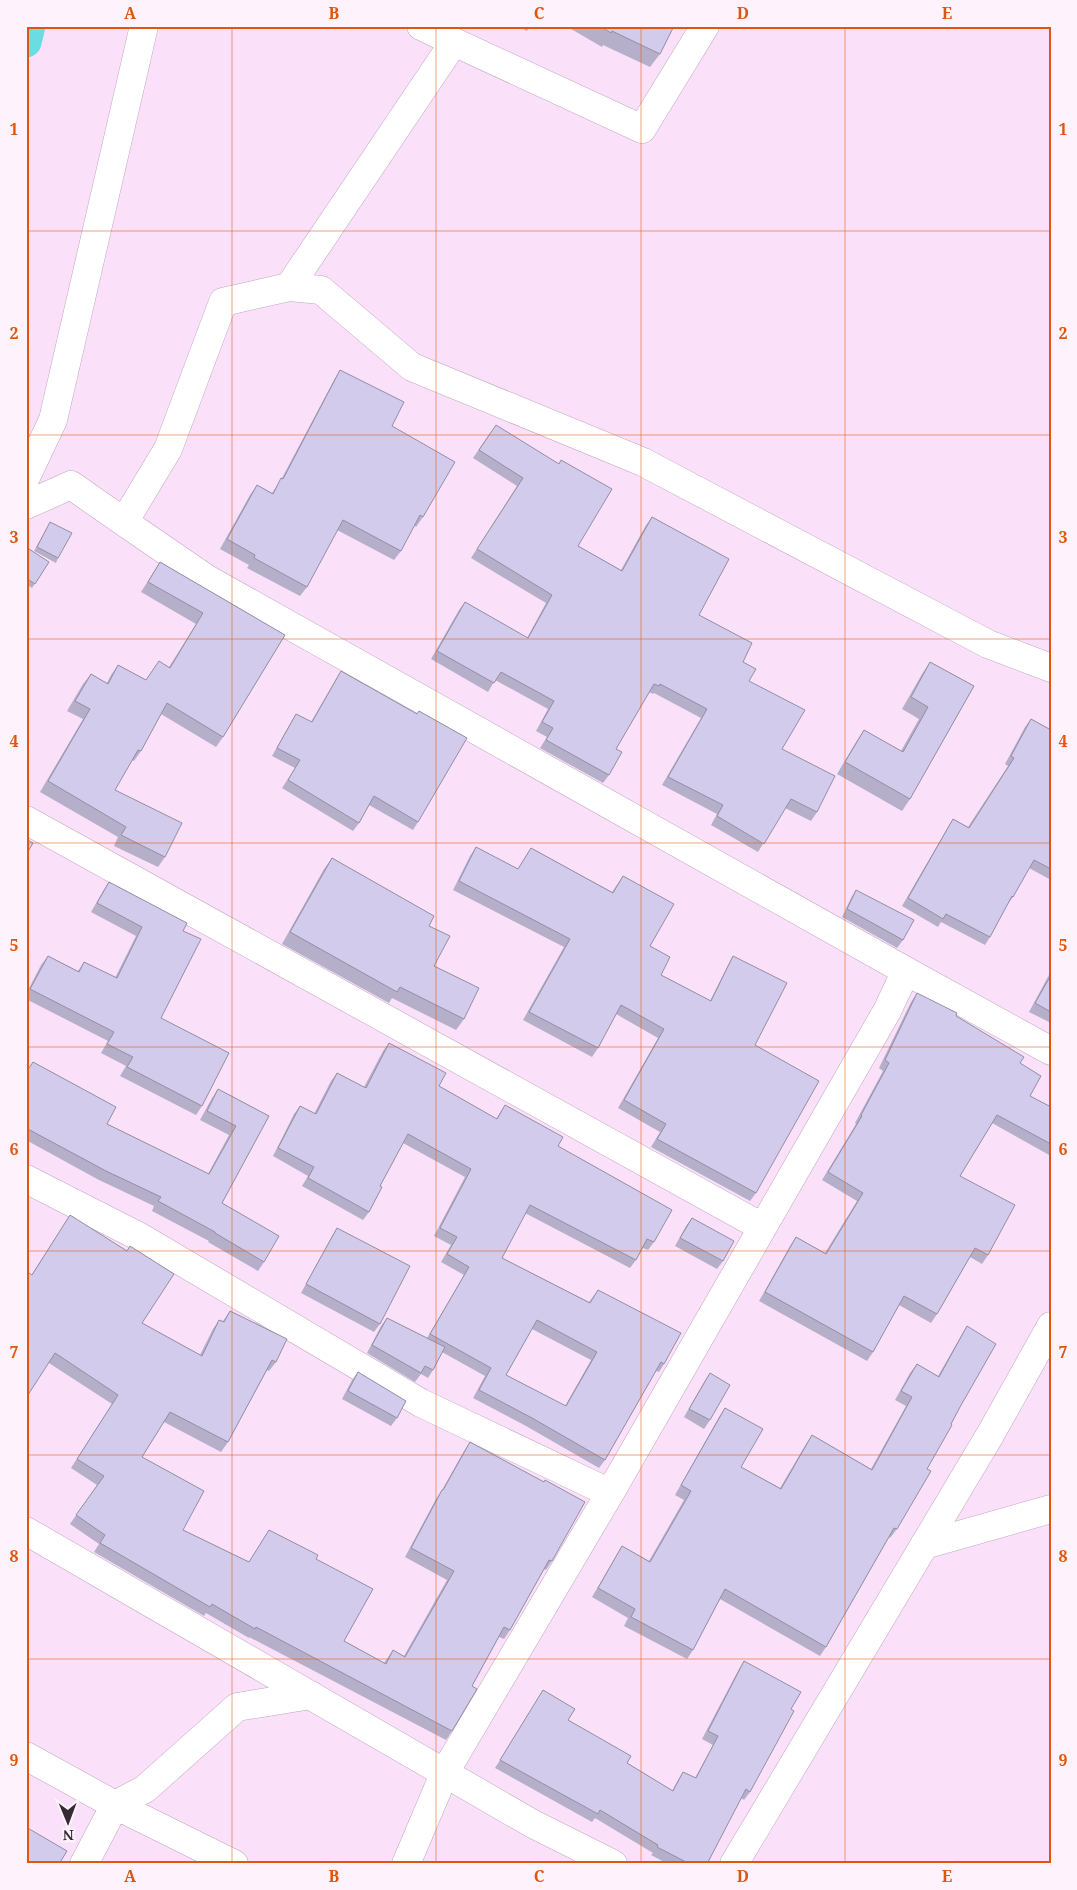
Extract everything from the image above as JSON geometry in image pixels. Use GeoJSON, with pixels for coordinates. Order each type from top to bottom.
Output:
{"type":"FeatureCollection","features":[{"type":"Feature","properties":{"kind":"street"},"geometry":{"type":"LineString","coordinates":[[26,477],[53,420],[144,26]]}},
{"type":"Feature","properties":{"kind":"street"},"geometry":{"type":"LineString","coordinates":[[422,26],[642,129],[705,26]]}},
{"type":"Feature","properties":{"kind":"street"},"geometry":{"type":"LineString","coordinates":[[289,287],[454,42]]}},
{"type":"Feature","properties":{"kind":"street"},"geometry":{"type":"LineString","coordinates":[[124,522],[168,449],[223,302],[289,287],[321,290],[412,367],[643,462],[988,644],[1051,668]]}},
{"type":"Feature","properties":{"kind":"street"},"geometry":{"type":"LineString","coordinates":[[26,505],[71,485],[207,579],[906,972],[1051,1051]]}},
{"type":"Feature","properties":{"kind":"street"},"geometry":{"type":"LineString","coordinates":[[26,820],[762,1227]]}},
{"type":"Feature","properties":{"kind":"street"},"geometry":{"type":"LineString","coordinates":[[406,1864],[445,1772],[610,1493],[887,1011],[906,972]]}},
{"type":"Feature","properties":{"kind":"street"},"geometry":{"type":"LineString","coordinates":[[26,1179],[140,1237],[421,1403],[610,1493]]}},
{"type":"Feature","properties":{"kind":"street"},"geometry":{"type":"LineString","coordinates":[[734,1864],[990,1435],[1051,1326]]}},
{"type":"Feature","properties":{"kind":"street"},"geometry":{"type":"LineString","coordinates":[[924,1545],[1051,1509]]}},
{"type":"Feature","properties":{"kind":"street"},"geometry":{"type":"LineString","coordinates":[[26,1531],[533,1824],[613,1864]]}},
{"type":"Feature","properties":{"kind":"street"},"geometry":{"type":"LineString","coordinates":[[84,1864],[115,1805],[145,1789],[237,1707],[311,1695]]}},
{"type":"Feature","properties":{"kind":"street"},"geometry":{"type":"LineString","coordinates":[[26,1756],[115,1805],[234,1864]]}},
{"type":"Feature","properties":{"kind":"building"},"geometry":{"type":"Polygon","coordinates":[[[600,26],[674,26],[660,54],[612,31],[611,33],[600,26]]]}},
{"type":"Feature","properties":{"kind":"building"},"geometry":{"type":"Polygon","coordinates":[[[340,370],[404,402],[392,426],[455,462],[423,517],[420,515],[401,551],[343,520],[307,587],[254,558],[255,555],[227,539],[257,485],[273,494],[281,478],[283,479],[340,370]]]}},
{"type":"Feature","properties":{"kind":"building"},"geometry":{"type":"Polygon","coordinates":[[[496,425],[559,464],[561,460],[612,489],[578,546],[622,571],[652,517],[729,559],[699,615],[752,643],[743,662],[756,669],[749,681],[805,710],[782,749],[835,776],[817,812],[791,799],[764,844],[717,816],[723,805],[668,777],[707,709],[660,684],[659,686],[654,684],[616,749],[622,752],[609,775],[546,740],[553,728],[542,722],[554,701],[501,672],[494,683],[437,651],[465,602],[528,638],[552,595],[477,549],[523,478],[479,450],[496,425]]]}},
{"type":"Feature","properties":{"kind":"building"},"geometry":{"type":"Polygon","coordinates":[[[50,522],[72,533],[58,558],[37,547],[50,522]]]}},
{"type":"Feature","properties":{"kind":"building"},"geometry":{"type":"Polygon","coordinates":[[[29,549],[49,562],[35,584],[26,578],[26,553],[29,549]]]}},
{"type":"Feature","properties":{"kind":"building"},"geometry":{"type":"Polygon","coordinates":[[[160,562],[285,635],[223,737],[167,703],[141,751],[138,750],[115,790],[182,823],[165,857],[121,835],[126,827],[48,781],[90,709],[75,701],[91,674],[108,684],[118,665],[146,680],[159,661],[170,668],[203,613],[148,582],[160,562]]]}},
{"type":"Feature","properties":{"kind":"building"},"geometry":{"type":"Polygon","coordinates":[[[930,662],[974,686],[910,799],[845,762],[864,730],[903,752],[928,707],[911,697],[930,662]]]}},
{"type":"Feature","properties":{"kind":"building"},"geometry":{"type":"Polygon","coordinates":[[[341,671],[417,714],[419,711],[467,738],[418,822],[374,796],[359,823],[288,780],[300,760],[277,748],[296,714],[312,722],[341,671]]]}},
{"type":"Feature","properties":{"kind":"building"},"geometry":{"type":"Polygon","coordinates":[[[1031,719],[1051,730],[1051,869],[1034,860],[990,937],[946,914],[943,919],[908,898],[953,819],[969,828],[1014,758],[1011,756],[1031,719]]]}},
{"type":"Feature","properties":{"kind":"building"},"geometry":{"type":"Polygon","coordinates":[[[26,839],[33,843],[26,855],[26,839]]]}},
{"type":"Feature","properties":{"kind":"building"},"geometry":{"type":"Polygon","coordinates":[[[476,847],[518,869],[531,848],[613,893],[623,876],[674,904],[650,946],[670,957],[661,975],[711,1001],[733,956],[787,983],[755,1045],[819,1081],[756,1193],[657,1139],[666,1124],[624,1100],[664,1029],[621,1005],[598,1048],[529,1012],[570,939],[459,881],[476,847]]]}},
{"type":"Feature","properties":{"kind":"building"},"geometry":{"type":"Polygon","coordinates":[[[332,858],[434,916],[429,926],[450,936],[434,966],[479,988],[464,1019],[400,987],[397,992],[290,932],[332,858]]]}},
{"type":"Feature","properties":{"kind":"building"},"geometry":{"type":"Polygon","coordinates":[[[109,882],[187,923],[183,931],[201,939],[161,1018],[229,1053],[202,1106],[127,1067],[133,1057],[107,1044],[114,1032],[30,989],[48,956],[79,972],[84,962],[117,978],[142,927],[97,903],[109,882]]]}},
{"type":"Feature","properties":{"kind":"building"},"geometry":{"type":"Polygon","coordinates":[[[856,890],[914,920],[903,940],[847,909],[856,890]]]}},
{"type":"Feature","properties":{"kind":"building"},"geometry":{"type":"Polygon","coordinates":[[[1051,975],[1051,1012],[1035,1003],[1051,975]]]}},
{"type":"Feature","properties":{"kind":"building"},"geometry":{"type":"Polygon","coordinates":[[[917,993],[957,1013],[956,1016],[1024,1057],[1020,1063],[1041,1076],[1030,1096],[1051,1107],[1051,1144],[997,1115],[960,1176],[1015,1205],[988,1255],[975,1248],[937,1314],[904,1296],[873,1352],[765,1292],[796,1237],[826,1254],[863,1193],[828,1172],[862,1116],[889,1063],[885,1060],[917,993]]]}},
{"type":"Feature","properties":{"kind":"building"},"geometry":{"type":"Polygon","coordinates":[[[389,1043],[446,1073],[439,1086],[497,1119],[505,1105],[563,1137],[558,1146],[672,1210],[654,1242],[647,1239],[636,1260],[530,1205],[502,1258],[590,1303],[598,1290],[681,1333],[664,1364],[661,1362],[605,1460],[479,1390],[491,1368],[430,1334],[469,1267],[447,1254],[457,1237],[440,1228],[471,1169],[408,1134],[380,1186],[382,1187],[369,1212],[308,1178],[314,1167],[278,1148],[300,1106],[316,1114],[337,1073],[366,1088],[389,1043]],[[537,1320],[506,1375],[566,1406],[597,1352],[537,1320]]]}},
{"type":"Feature","properties":{"kind":"building"},"geometry":{"type":"Polygon","coordinates":[[[33,1062],[116,1107],[107,1124],[209,1174],[236,1126],[207,1111],[218,1089],[269,1116],[222,1203],[279,1236],[264,1262],[215,1232],[158,1201],[161,1197],[106,1171],[26,1128],[26,1067],[29,1068],[33,1062]]]}},
{"type":"Feature","properties":{"kind":"building"},"geometry":{"type":"Polygon","coordinates":[[[70,1215],[127,1251],[130,1246],[174,1274],[142,1323],[202,1356],[219,1320],[224,1322],[230,1311],[287,1339],[276,1362],[272,1360],[228,1442],[170,1412],[142,1457],[204,1491],[183,1530],[249,1562],[269,1530],[318,1555],[316,1559],[373,1589],[344,1641],[386,1664],[393,1650],[405,1657],[454,1571],[411,1548],[470,1442],[585,1502],[552,1561],[549,1560],[510,1630],[504,1627],[472,1686],[477,1689],[452,1731],[256,1627],[255,1629],[212,1604],[210,1607],[100,1543],[105,1535],[76,1515],[104,1476],[77,1459],[118,1395],[55,1353],[26,1398],[26,1271],[32,1275],[70,1215]]]}},
{"type":"Feature","properties":{"kind":"building"},"geometry":{"type":"Polygon","coordinates":[[[692,1218],[734,1241],[723,1261],[680,1238],[692,1218]]]}},
{"type":"Feature","properties":{"kind":"building"},"geometry":{"type":"Polygon","coordinates":[[[337,1228],[410,1266],[380,1324],[306,1284],[337,1228]]]}},
{"type":"Feature","properties":{"kind":"building"},"geometry":{"type":"Polygon","coordinates":[[[387,1318],[445,1347],[433,1370],[425,1366],[421,1373],[372,1345],[387,1318]]]}},
{"type":"Feature","properties":{"kind":"building"},"geometry":{"type":"Polygon","coordinates":[[[967,1326],[996,1344],[927,1469],[931,1471],[897,1529],[894,1528],[826,1647],[725,1589],[693,1650],[631,1617],[635,1609],[598,1588],[622,1546],[650,1562],[691,1491],[681,1485],[725,1408],[763,1429],[741,1467],[781,1489],[812,1435],[872,1470],[912,1397],[901,1391],[917,1364],[939,1377],[967,1326]]]}},
{"type":"Feature","properties":{"kind":"building"},"geometry":{"type":"Polygon","coordinates":[[[358,1372],[406,1401],[397,1418],[348,1391],[358,1372]]]}},
{"type":"Feature","properties":{"kind":"building"},"geometry":{"type":"Polygon","coordinates":[[[710,1373],[730,1385],[710,1420],[689,1409],[710,1373]]]}},
{"type":"Feature","properties":{"kind":"building"},"geometry":{"type":"Polygon","coordinates":[[[744,1661],[801,1692],[791,1709],[794,1711],[750,1792],[746,1789],[707,1864],[690,1864],[657,1847],[658,1845],[600,1810],[598,1814],[500,1760],[543,1690],[575,1709],[568,1720],[631,1756],[627,1763],[673,1791],[683,1772],[696,1778],[718,1736],[708,1731],[744,1661]]]}},
{"type":"Feature","properties":{"kind":"building"},"geometry":{"type":"Polygon","coordinates":[[[26,1827],[67,1851],[59,1864],[26,1864],[26,1827]]]}},
{"type":"Feature","properties":{"kind":"waterway"},"geometry":{"type":"LineString","coordinates":[[26,42],[30,26]]}}]}
